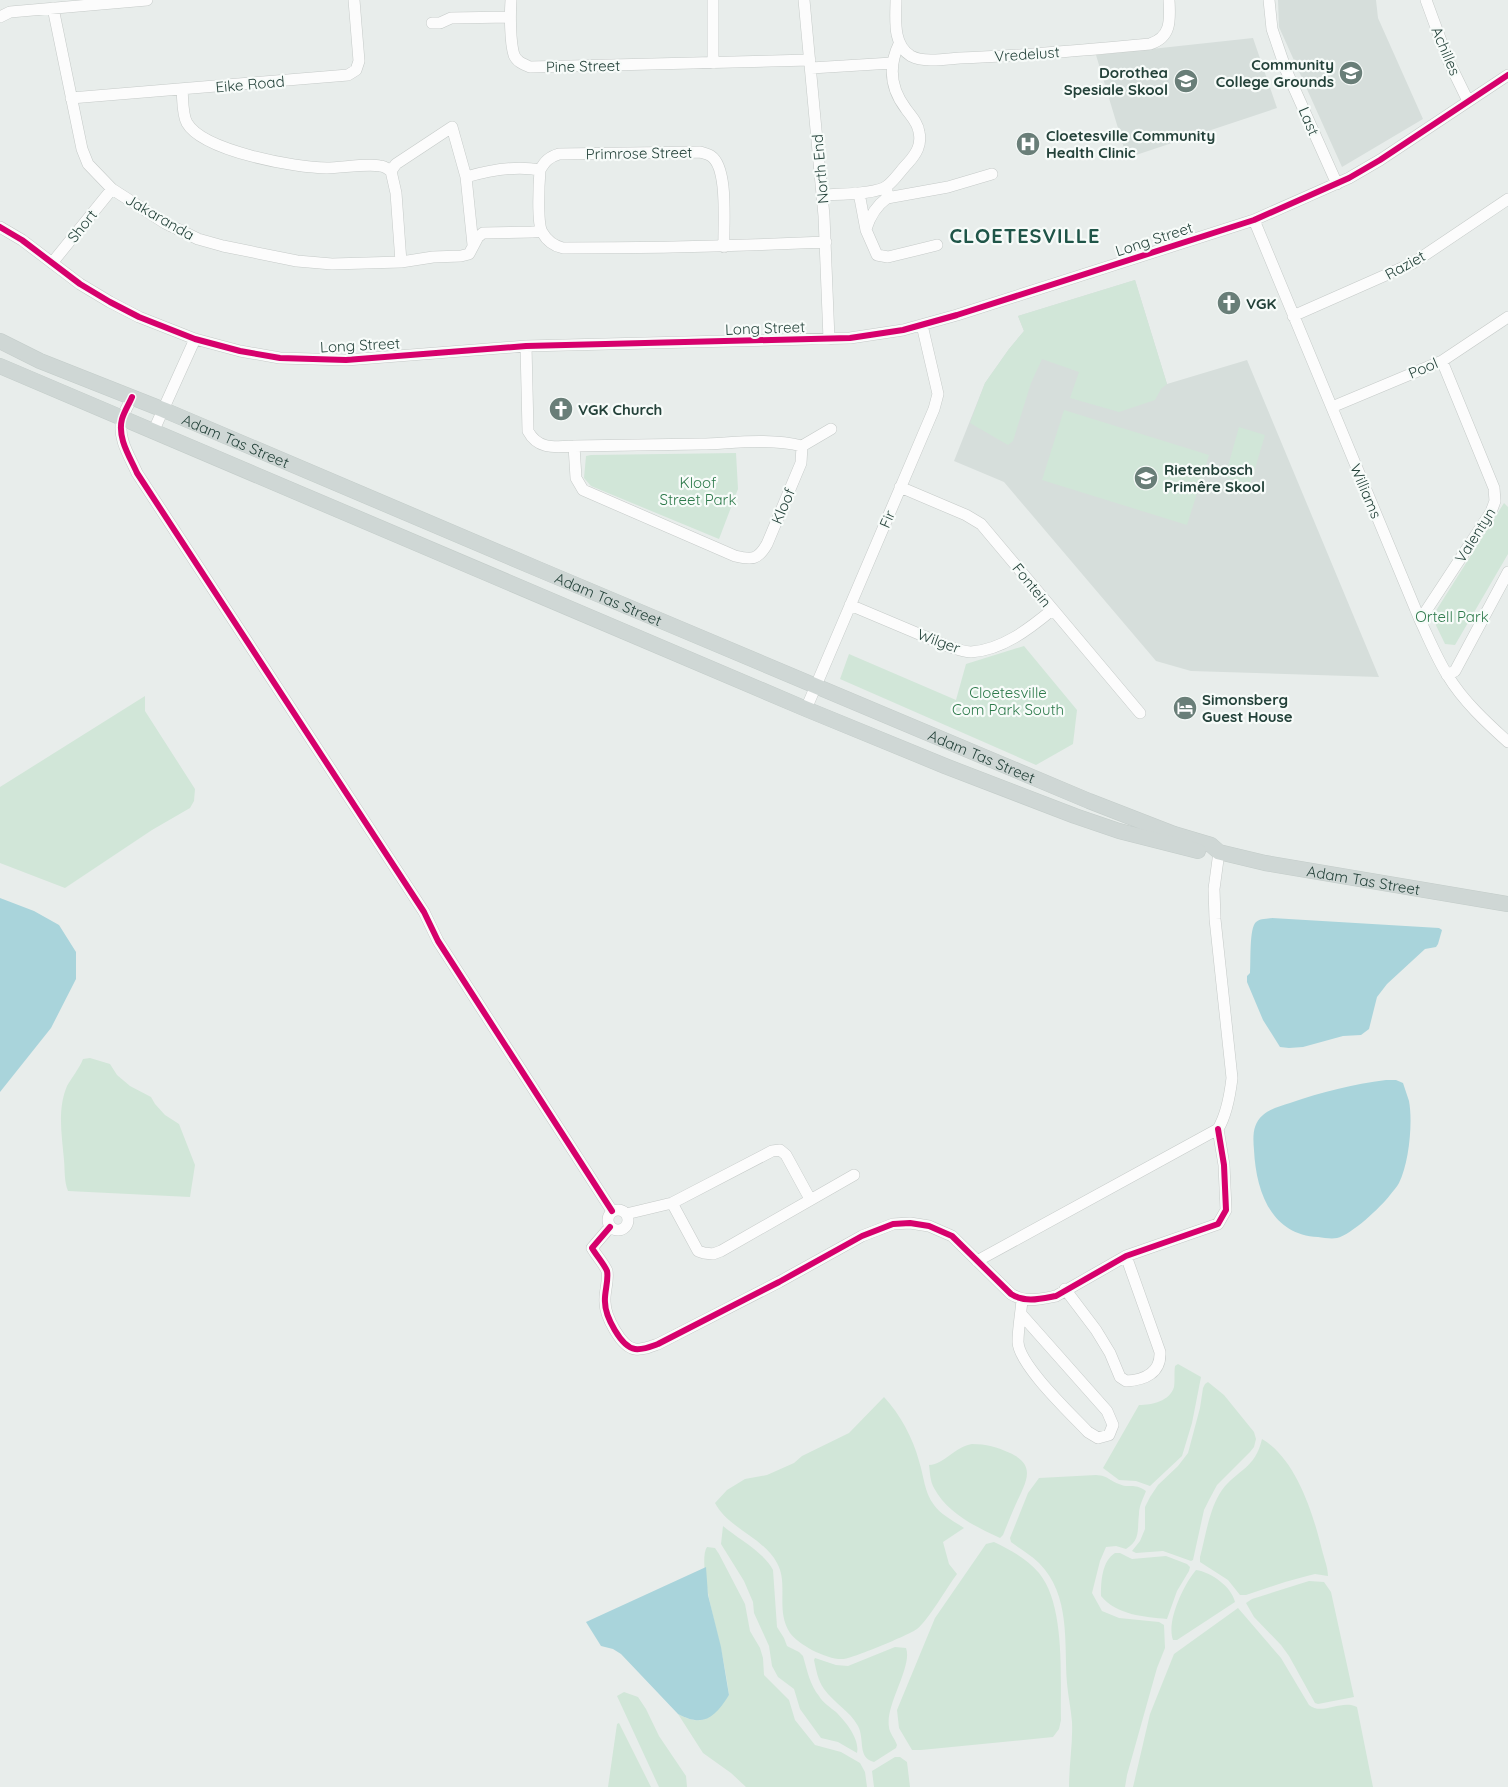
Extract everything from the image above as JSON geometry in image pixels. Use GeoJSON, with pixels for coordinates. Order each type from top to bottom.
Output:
{"type":"FeatureCollection","features":[{"type":"Feature","properties":{"kind":"main road","name":"Adam Tas Street"},"geometry":{"type":"LineString","coordinates":[[0,341],[40,361],[164,410],[1125,816],[1211,846],[1219,852],[1265,863],[1508,904]]}},
{"type":"Feature","properties":{"kind":"main road","name":"Adam Tas Street"},"geometry":{"type":"LineString","coordinates":[[0,366],[806,709],[945,766],[1119,831],[1211,854],[1219,852]]}},
{"type":"Feature","properties":{"kind":"street"},"geometry":{"type":"LineString","coordinates":[[0,17],[10,12],[147,0]]}},
{"type":"Feature","properties":{"kind":"street","name":"Eike Road"},"geometry":{"type":"LineString","coordinates":[[71,98],[340,77],[353,73],[358,65],[360,55],[354,0]]}},
{"type":"Feature","properties":{"kind":"street","name":"Pine Street"},"geometry":{"type":"LineString","coordinates":[[511,0],[510,17],[514,56],[520,63],[530,67],[713,63],[892,63]]}},
{"type":"Feature","properties":{"kind":"street"},"geometry":{"type":"LineString","coordinates":[[713,0],[713,63]]}},
{"type":"Feature","properties":{"kind":"street","name":"North End"},"geometry":{"type":"LineString","coordinates":[[804,0],[826,242],[829,338]]}},
{"type":"Feature","properties":{"kind":"street"},"geometry":{"type":"LineString","coordinates":[[866,230],[870,218],[879,204],[916,154],[920,142],[918,126],[895,92],[892,63],[899,44],[896,0]]}},
{"type":"Feature","properties":{"kind":"street","name":"Vredelust"},"geometry":{"type":"LineString","coordinates":[[899,44],[911,56],[927,60],[1008,56],[1150,44],[1159,41],[1166,34],[1170,15],[1169,0]]}},
{"type":"Feature","properties":{"kind":"street","name":"Last"},"geometry":{"type":"LineString","coordinates":[[1269,0],[1272,29],[1286,70],[1336,184]]}},
{"type":"Feature","properties":{"kind":"street","name":"Achilles"},"geometry":{"type":"LineString","coordinates":[[1426,0],[1448,60],[1468,101]]}},
{"type":"Feature","properties":{"kind":"street","name":"Jakaranda"},"geometry":{"type":"LineString","coordinates":[[54,8],[71,98],[85,158],[112,189],[165,223],[198,239],[223,246],[297,261],[332,264],[401,262],[433,257],[461,256],[469,254],[474,245]]}},
{"type":"Feature","properties":{"kind":"street"},"geometry":{"type":"LineString","coordinates":[[432,23],[440,23],[451,18],[510,17]]}},
{"type":"Feature","properties":{"kind":"street","name":"Long Street"},"geometry":{"type":"LineString","coordinates":[[0,227],[22,240],[80,284],[117,306],[166,329],[240,351],[280,358],[346,360],[526,346],[829,338],[874,334],[922,325],[1254,220],[1336,184],[1380,160],[1508,75]]}},
{"type":"Feature","properties":{"kind":"street"},"geometry":{"type":"LineString","coordinates":[[182,89],[187,124],[198,133],[226,149],[282,162],[322,168],[381,166],[391,171]]}},
{"type":"Feature","properties":{"kind":"street"},"geometry":{"type":"LineString","coordinates":[[401,262],[396,193],[391,171],[396,164],[452,127],[466,177],[474,245]]}},
{"type":"Feature","properties":{"kind":"street","name":"Primrose Street"},"geometry":{"type":"LineString","coordinates":[[540,170],[544,162],[550,157],[559,154],[700,152],[711,156],[716,162],[722,178],[724,247]]}},
{"type":"Feature","properties":{"kind":"street"},"geometry":{"type":"LineString","coordinates":[[466,177],[492,170],[531,168],[540,170],[541,230],[548,241],[563,248],[724,247],[826,242]]}},
{"type":"Feature","properties":{"kind":"street"},"geometry":{"type":"LineString","coordinates":[[822,195],[948,187],[992,174]]}},
{"type":"Feature","properties":{"kind":"street","name":"Short"},"geometry":{"type":"LineString","coordinates":[[52,263],[112,189]]}},
{"type":"Feature","properties":{"kind":"street"},"geometry":{"type":"LineString","coordinates":[[859,193],[866,230],[873,249],[880,257],[888,257],[937,245]]}},
{"type":"Feature","properties":{"kind":"street","name":"Raziet"},"geometry":{"type":"LineString","coordinates":[[1293,316],[1413,263],[1508,199]]}},
{"type":"Feature","properties":{"kind":"street","name":"Williams"},"geometry":{"type":"LineString","coordinates":[[1254,220],[1420,620],[1447,675],[1456,688],[1490,726],[1508,742]]}},
{"type":"Feature","properties":{"kind":"street"},"geometry":{"type":"LineString","coordinates":[[474,245],[478,237],[483,233],[532,232],[541,230]]}},
{"type":"Feature","properties":{"kind":"street","name":"Pool"},"geometry":{"type":"LineString","coordinates":[[1332,407],[1442,361],[1508,317]]}},
{"type":"Feature","properties":{"kind":"street","name":"Fir"},"geometry":{"type":"LineString","coordinates":[[806,709],[934,409],[938,394],[936,379],[922,325]]}},
{"type":"Feature","properties":{"kind":"street"},"geometry":{"type":"LineString","coordinates":[[153,432],[195,339]]}},
{"type":"Feature","properties":{"kind":"street"},"geometry":{"type":"LineString","coordinates":[[526,346],[528,431],[532,439],[539,444],[574,446],[787,442],[802,446],[831,429]]}},
{"type":"Feature","properties":{"kind":"street","name":"Valentyn"},"geometry":{"type":"LineString","coordinates":[[1420,620],[1491,512],[1495,501],[1494,488],[1442,361]]}},
{"type":"Feature","properties":{"kind":"street"},"geometry":{"type":"LineString","coordinates":[[132,397],[122,419],[122,432],[124,446],[137,473],[424,912],[438,941],[612,1211]]}},
{"type":"Feature","properties":{"kind":"street","name":"Kloof"},"geometry":{"type":"LineString","coordinates":[[574,446],[576,478],[583,490],[735,556],[753,559],[759,555],[767,544],[800,463],[802,446]]}},
{"type":"Feature","properties":{"kind":"street","name":"Fontein"},"geometry":{"type":"LineString","coordinates":[[900,487],[966,515],[981,524],[1140,713]]}},
{"type":"Feature","properties":{"kind":"street"},"geometry":{"type":"LineString","coordinates":[[1447,675],[1455,671],[1508,572]]}},
{"type":"Feature","properties":{"kind":"street","name":"Wilger"},"geometry":{"type":"LineString","coordinates":[[850,605],[945,646],[971,652],[1005,642],[1027,631],[1052,610]]}},
{"type":"Feature","properties":{"kind":"street"},"geometry":{"type":"LineString","coordinates":[[978,1261],[1218,1129],[1227,1108],[1232,1078],[1214,919],[1214,889],[1219,852]]}},
{"type":"Feature","properties":{"kind":"street"},"geometry":{"type":"LineString","coordinates":[[610,1227],[592,1248],[607,1272],[604,1304],[610,1321],[629,1348],[643,1349],[658,1344],[779,1282],[862,1236],[892,1224],[910,1223],[930,1226],[952,1236],[1011,1294],[1022,1300],[1056,1296],[1065,1289],[1126,1256],[1218,1224],[1226,1210],[1224,1165],[1218,1129]]}},
{"type":"Feature","properties":{"kind":"street"},"geometry":{"type":"LineString","coordinates":[[626,1214],[672,1203],[772,1151],[780,1150],[786,1155],[810,1199]]}},
{"type":"Feature","properties":{"kind":"street"},"geometry":{"type":"LineString","coordinates":[[672,1203],[698,1251],[713,1254],[854,1175]]}},
{"type":"Feature","properties":{"kind":"street"},"geometry":{"type":"LineString","coordinates":[[620,1210],[626,1214],[628,1222],[624,1229],[617,1230],[610,1227],[608,1217],[612,1211],[620,1210]]}},
{"type":"Feature","properties":{"kind":"street"},"geometry":{"type":"LineString","coordinates":[[1065,1289],[1104,1341],[1120,1377],[1126,1381],[1148,1376],[1158,1366],[1160,1352],[1126,1256]]}},
{"type":"Feature","properties":{"kind":"street"},"geometry":{"type":"LineString","coordinates":[[1021,1314],[1107,1411],[1113,1425],[1109,1435],[1098,1438],[1088,1432],[1027,1366],[1020,1352],[1018,1342],[1022,1300]]}},
{"type":"Feature","properties":{"kind":"shaded area","name":"Community College Grounds"},"geometry":{"type":"Polygon","coordinates":[[[1278,0],[1376,0],[1378,18],[1423,119],[1342,167],[1279,27],[1278,0]]]}},
{"type":"Feature","properties":{"kind":"shaded area","name":"Dorothea Spesiale Skool"},"geometry":{"type":"Polygon","coordinates":[[[1253,38],[1277,108],[1127,158],[1096,55],[1253,38]]]}},
{"type":"Feature","properties":{"kind":"shaded area","name":"Rietenbosch Primêre Skool"},"geometry":{"type":"Polygon","coordinates":[[[1135,280],[1167,384],[1247,360],[1379,677],[1191,671],[1156,661],[1004,482],[954,461],[985,383],[1024,331],[1018,316],[1135,280]]]}},
{"type":"Feature","properties":{"kind":"green space"},"geometry":{"type":"Polygon","coordinates":[[[1135,280],[1167,384],[1161,389],[1155,400],[1119,412],[1070,398],[1079,372],[1042,359],[1031,383],[1013,441],[1008,445],[970,423],[985,383],[1024,331],[1018,316],[1135,280]]]}},
{"type":"Feature","properties":{"kind":"green space"},"geometry":{"type":"Polygon","coordinates":[[[1064,410],[1209,455],[1187,525],[1042,480],[1064,410]]]}},
{"type":"Feature","properties":{"kind":"green space"},"geometry":{"type":"Polygon","coordinates":[[[1239,427],[1265,435],[1250,485],[1225,477],[1239,427]]]}},
{"type":"Feature","properties":{"kind":"green space","name":"Kloof Street Park"},"geometry":{"type":"Polygon","coordinates":[[[736,453],[738,489],[719,539],[591,486],[584,478],[586,456],[591,455],[736,453]]]}},
{"type":"Feature","properties":{"kind":"green space","name":"Ortell Park"},"geometry":{"type":"Polygon","coordinates":[[[1504,503],[1508,507],[1508,554],[1455,645],[1445,644],[1432,617],[1504,503]]]}},
{"type":"Feature","properties":{"kind":"green space","name":"Cloetesville Com Park South"},"geometry":{"type":"Polygon","coordinates":[[[1024,646],[1077,710],[1073,744],[1036,765],[840,679],[849,654],[956,700],[966,664],[1024,646]]]}},
{"type":"Feature","properties":{"kind":"green space"},"geometry":{"type":"Polygon","coordinates":[[[145,696],[145,711],[195,789],[194,801],[190,808],[152,830],[65,888],[0,863],[0,787],[145,696]]]}},
{"type":"Feature","properties":{"kind":"green space"},"geometry":{"type":"Polygon","coordinates":[[[90,1058],[110,1064],[117,1075],[130,1086],[151,1097],[165,1115],[179,1124],[195,1165],[190,1197],[68,1191],[65,1180],[61,1132],[62,1104],[67,1086],[83,1059],[90,1058]]]}},
{"type":"Feature","properties":{"kind":"green space"},"geometry":{"type":"Polygon","coordinates":[[[1178,1364],[1201,1377],[1192,1423],[1182,1456],[1150,1486],[1136,1481],[1119,1480],[1103,1468],[1139,1405],[1160,1401],[1172,1392],[1175,1366],[1178,1364]]]}},
{"type":"Feature","properties":{"kind":"green space"},"geometry":{"type":"Polygon","coordinates":[[[1208,1382],[1224,1395],[1254,1432],[1256,1439],[1254,1447],[1217,1485],[1204,1510],[1193,1560],[1191,1561],[1163,1551],[1136,1553],[1132,1551],[1140,1541],[1145,1529],[1145,1507],[1158,1485],[1178,1466],[1188,1453],[1200,1408],[1203,1388],[1208,1382]]]}},
{"type":"Feature","properties":{"kind":"green space"},"geometry":{"type":"Polygon","coordinates":[[[884,1397],[901,1419],[910,1435],[926,1489],[934,1505],[940,1512],[964,1528],[943,1542],[949,1564],[957,1574],[932,1612],[917,1629],[857,1655],[836,1659],[814,1651],[794,1638],[790,1633],[783,1615],[782,1580],[777,1563],[763,1546],[729,1520],[715,1503],[727,1490],[745,1479],[767,1475],[794,1463],[802,1456],[849,1433],[884,1397]]]}},
{"type":"Feature","properties":{"kind":"green space"},"geometry":{"type":"Polygon","coordinates":[[[1262,1439],[1274,1448],[1294,1473],[1314,1520],[1328,1576],[1315,1574],[1246,1595],[1240,1595],[1228,1580],[1200,1562],[1200,1557],[1211,1514],[1218,1497],[1228,1483],[1255,1457],[1262,1439]]]}},
{"type":"Feature","properties":{"kind":"green space"},"geometry":{"type":"Polygon","coordinates":[[[972,1444],[991,1446],[1010,1453],[1019,1458],[1027,1470],[1025,1483],[1000,1538],[972,1524],[946,1505],[934,1488],[930,1476],[929,1465],[940,1462],[960,1448],[972,1444]]]}},
{"type":"Feature","properties":{"kind":"green space"},"geometry":{"type":"Polygon","coordinates":[[[1096,1475],[1106,1477],[1115,1483],[1138,1487],[1146,1491],[1140,1508],[1138,1529],[1134,1542],[1126,1549],[1116,1546],[1106,1547],[1100,1561],[1092,1593],[1102,1611],[1119,1618],[1159,1622],[1164,1625],[1165,1648],[1157,1668],[1125,1787],[1069,1787],[1072,1722],[1067,1683],[1064,1620],[1061,1604],[1049,1576],[1039,1563],[1011,1542],[1010,1538],[1028,1493],[1039,1478],[1096,1475]]]}},
{"type":"Feature","properties":{"kind":"green space"},"geometry":{"type":"Polygon","coordinates":[[[723,1526],[764,1558],[773,1570],[777,1627],[787,1646],[803,1656],[807,1672],[816,1692],[848,1726],[856,1742],[857,1753],[838,1742],[821,1738],[800,1709],[794,1689],[778,1677],[772,1666],[769,1646],[754,1613],[753,1602],[744,1581],[721,1544],[723,1526]]]}},
{"type":"Feature","properties":{"kind":"green space"},"geometry":{"type":"Polygon","coordinates":[[[994,1542],[1018,1555],[1039,1573],[1048,1587],[1054,1604],[1058,1623],[1061,1664],[1061,1720],[1059,1729],[1053,1737],[912,1750],[899,1728],[897,1710],[935,1618],[986,1544],[994,1542]]]}},
{"type":"Feature","properties":{"kind":"green space"},"geometry":{"type":"Polygon","coordinates":[[[707,1547],[715,1548],[719,1554],[745,1604],[750,1631],[760,1648],[763,1658],[764,1675],[789,1700],[795,1720],[815,1745],[841,1752],[860,1763],[865,1772],[867,1787],[746,1787],[731,1773],[703,1753],[678,1714],[695,1720],[702,1720],[712,1714],[729,1695],[706,1581],[704,1567],[707,1547]]]}},
{"type":"Feature","properties":{"kind":"green space"},"geometry":{"type":"Polygon","coordinates":[[[1115,1553],[1120,1553],[1132,1559],[1166,1556],[1190,1567],[1177,1591],[1167,1619],[1131,1614],[1115,1607],[1101,1596],[1105,1566],[1115,1553]]]}},
{"type":"Feature","properties":{"kind":"green space"},"geometry":{"type":"Polygon","coordinates":[[[1196,1570],[1202,1571],[1220,1581],[1230,1591],[1235,1602],[1177,1640],[1173,1640],[1171,1632],[1177,1603],[1186,1584],[1196,1570]]]}},
{"type":"Feature","properties":{"kind":"green space"},"geometry":{"type":"Polygon","coordinates":[[[1309,1581],[1324,1582],[1331,1592],[1354,1697],[1315,1703],[1289,1656],[1254,1617],[1246,1603],[1252,1599],[1309,1581]]]}},
{"type":"Feature","properties":{"kind":"green space"},"geometry":{"type":"Polygon","coordinates":[[[1238,1608],[1281,1658],[1309,1705],[1320,1709],[1345,1705],[1357,1707],[1373,1787],[1133,1787],[1150,1714],[1174,1654],[1238,1608]]]}},
{"type":"Feature","properties":{"kind":"green space"},"geometry":{"type":"Polygon","coordinates":[[[895,1647],[906,1648],[907,1656],[906,1665],[889,1718],[889,1729],[897,1745],[896,1748],[874,1762],[865,1757],[860,1731],[855,1721],[822,1686],[817,1675],[814,1660],[815,1658],[836,1665],[848,1666],[895,1647]]]}},
{"type":"Feature","properties":{"kind":"green space"},"geometry":{"type":"Polygon","coordinates":[[[624,1692],[638,1697],[646,1709],[659,1736],[686,1776],[687,1787],[659,1787],[617,1696],[624,1692]]]}},
{"type":"Feature","properties":{"kind":"green space"},"geometry":{"type":"Polygon","coordinates":[[[619,1723],[651,1787],[608,1787],[617,1724],[619,1723]]]}},
{"type":"Feature","properties":{"kind":"green space"},"geometry":{"type":"Polygon","coordinates":[[[895,1757],[900,1757],[907,1762],[910,1787],[874,1787],[872,1771],[895,1757]]]}},
{"type":"Feature","properties":{"kind":"water"},"geometry":{"type":"Polygon","coordinates":[[[0,898],[34,911],[59,925],[76,952],[76,979],[51,1028],[0,1092],[0,898]]]}},
{"type":"Feature","properties":{"kind":"water"},"geometry":{"type":"Polygon","coordinates":[[[1272,918],[1439,928],[1442,930],[1436,947],[1425,949],[1387,984],[1377,997],[1369,1029],[1361,1035],[1343,1036],[1303,1047],[1289,1048],[1280,1047],[1263,1020],[1247,982],[1247,976],[1250,973],[1251,938],[1254,925],[1260,920],[1272,918]]]}},
{"type":"Feature","properties":{"kind":"water"},"geometry":{"type":"Polygon","coordinates":[[[1386,1080],[1396,1080],[1403,1083],[1409,1101],[1410,1131],[1408,1154],[1398,1184],[1373,1213],[1343,1236],[1323,1238],[1302,1234],[1288,1228],[1269,1208],[1258,1181],[1255,1165],[1254,1136],[1255,1127],[1259,1119],[1273,1109],[1314,1095],[1386,1080]]]}},
{"type":"Feature","properties":{"kind":"water"},"geometry":{"type":"Polygon","coordinates":[[[706,1567],[708,1595],[721,1647],[729,1695],[714,1714],[702,1720],[695,1720],[678,1714],[621,1654],[613,1649],[601,1646],[586,1622],[706,1567]]]}},
{"type":"Feature","properties":{"kind":"cycle path"},"geometry":{"type":"LineString","coordinates":[[0,227],[22,240],[80,284],[139,317],[195,339],[240,351],[280,358],[346,360],[526,346],[850,338],[903,330],[957,315],[1254,220],[1349,178],[1380,160],[1508,75]]}},
{"type":"Feature","properties":{"kind":"cycle path"},"geometry":{"type":"LineString","coordinates":[[132,397],[122,419],[121,433],[137,473],[424,912],[438,941],[612,1211]]}},
{"type":"Feature","properties":{"kind":"cycle path"},"geometry":{"type":"LineString","coordinates":[[610,1227],[592,1248],[607,1271],[605,1302],[608,1315],[619,1337],[624,1343],[635,1349],[644,1349],[658,1344],[779,1282],[862,1236],[893,1224],[910,1223],[929,1226],[952,1236],[1011,1294],[1022,1299],[1033,1300],[1056,1296],[1126,1256],[1218,1224],[1226,1210],[1224,1165],[1218,1129]]}},
{"type":"Feature","properties":{"kind":"place","name":"Community College Grounds"},"geometry":{"type":"Point","coordinates":[1351,73]}},
{"type":"Feature","properties":{"kind":"place","name":"Dorothea Spesiale Skool"},"geometry":{"type":"Point","coordinates":[1186,81]}},
{"type":"Feature","properties":{"kind":"place","name":"Cloetesville Community Health Clinic"},"geometry":{"type":"Point","coordinates":[1028,144]}},
{"type":"Feature","properties":{"kind":"place","name":"VGK"},"geometry":{"type":"Point","coordinates":[1229,303]}},
{"type":"Feature","properties":{"kind":"place","name":"VGK Church"},"geometry":{"type":"Point","coordinates":[561,409]}},
{"type":"Feature","properties":{"kind":"place","name":"Rietenbosch Primêre Skool"},"geometry":{"type":"Point","coordinates":[1146,478]}},
{"type":"Feature","properties":{"kind":"place","name":"Simonsberg Guest House"},"geometry":{"type":"Point","coordinates":[1185,708]}},
{"type":"Feature","properties":{"kind":"district","name":"CLOETESVILLE"},"geometry":{"type":"Point","coordinates":[1025,235]}}]}
